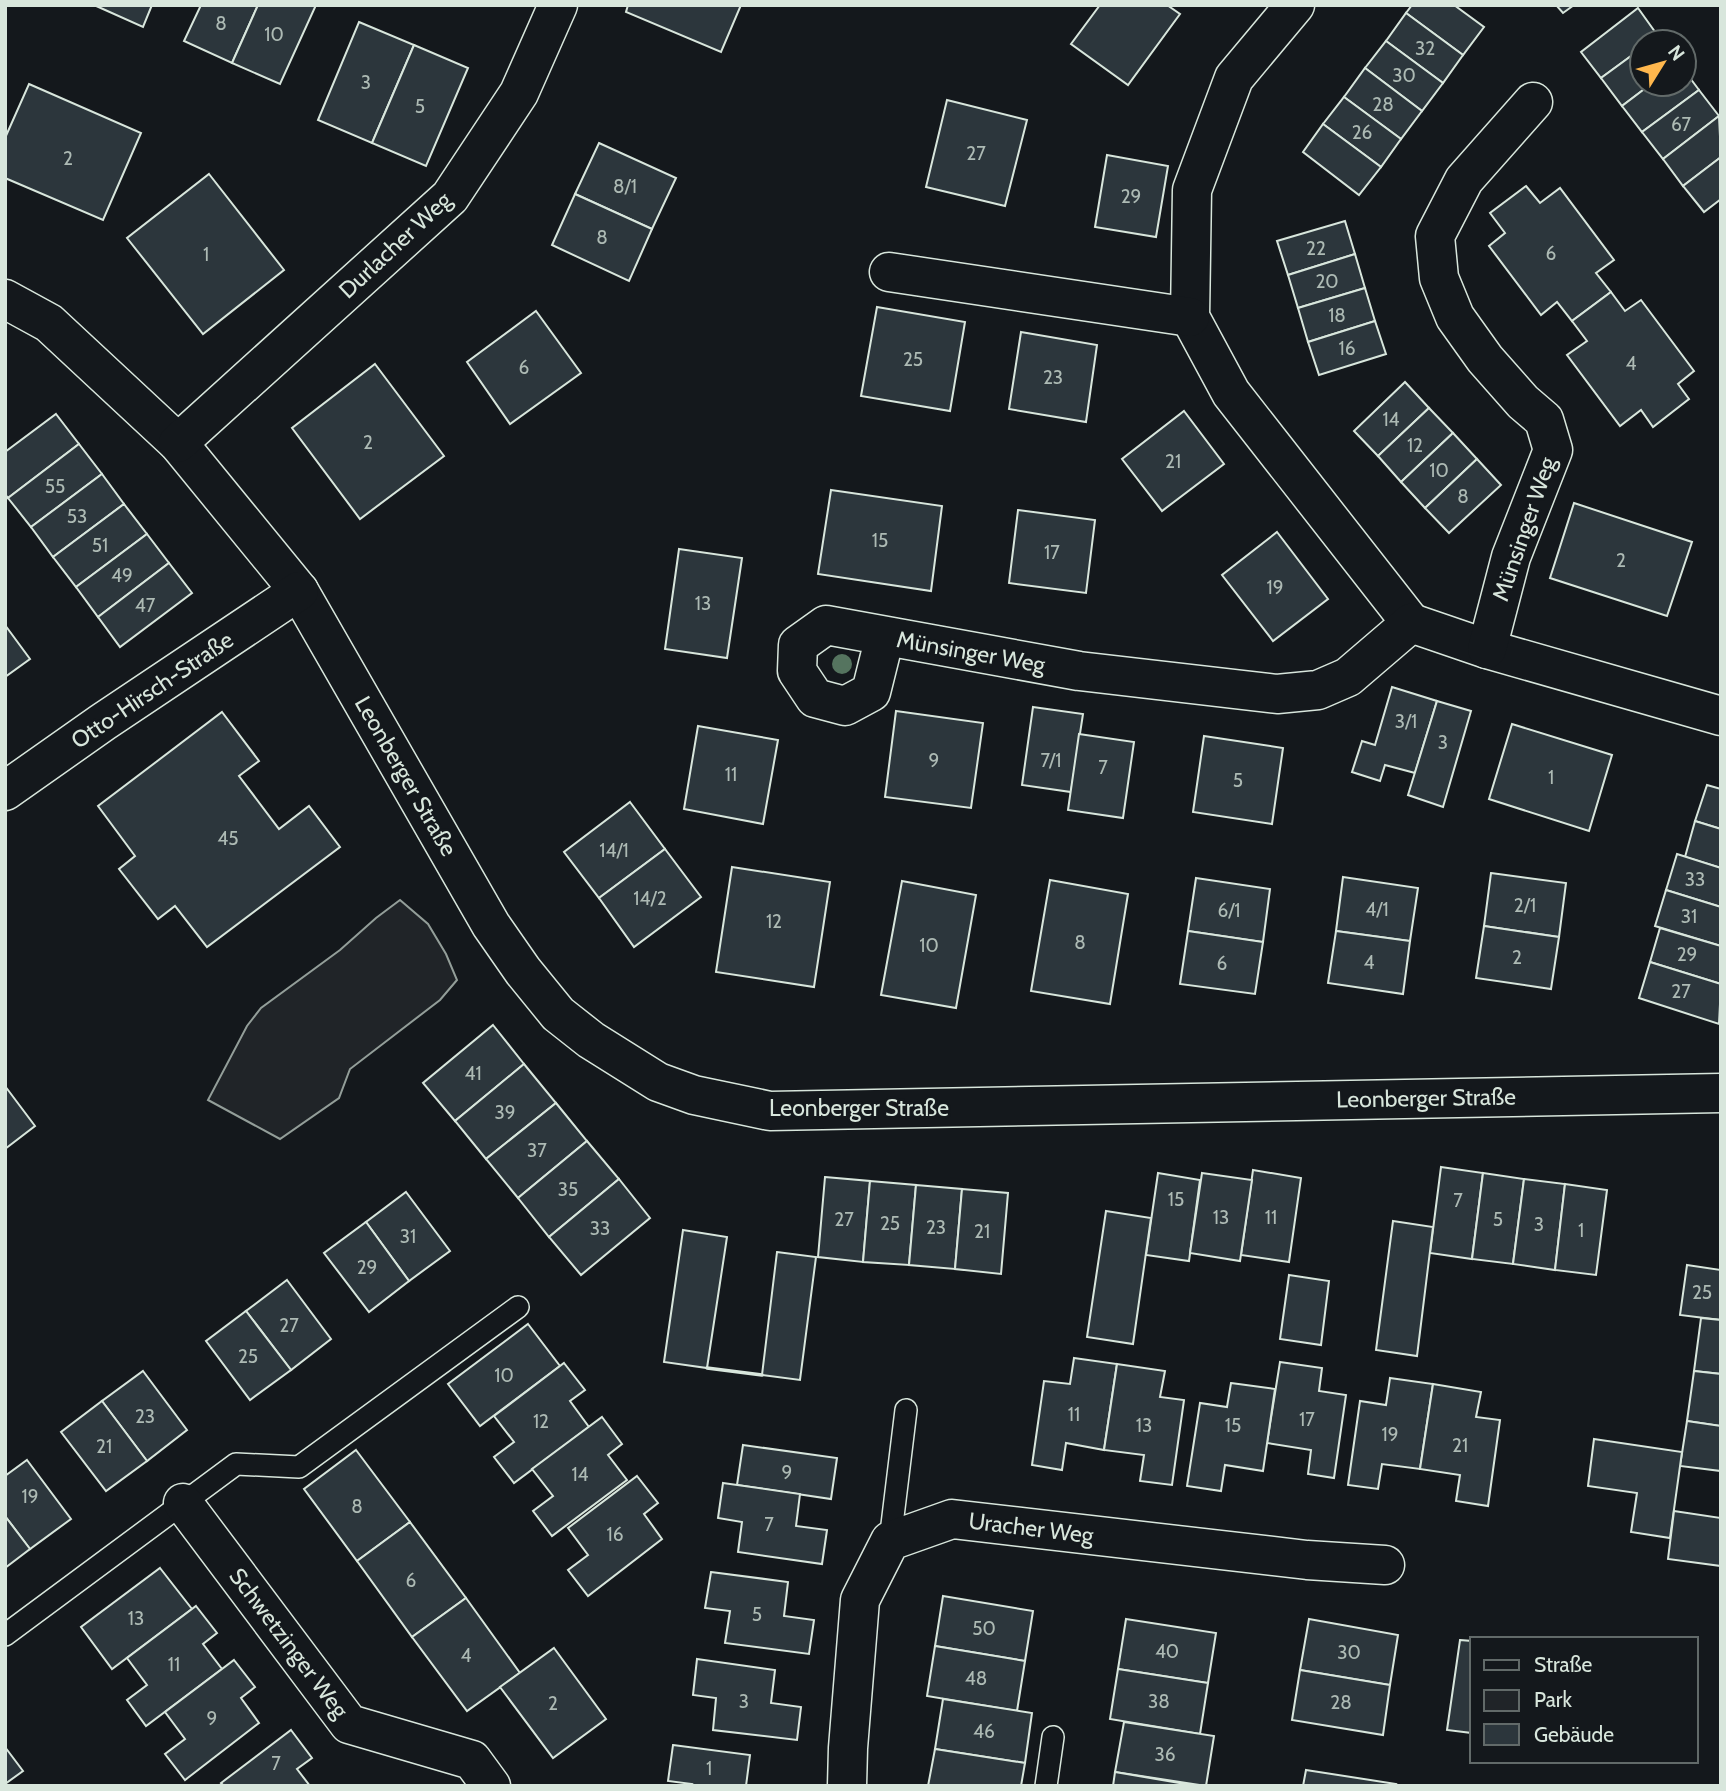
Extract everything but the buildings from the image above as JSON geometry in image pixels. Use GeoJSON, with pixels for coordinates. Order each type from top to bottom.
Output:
{"type":"FeatureCollection","features":[{"type":"Feature","properties":{"kind":"street","name":"Durlacher Weg"},"geometry":{"type":"LineString","coordinates":[[178,443],[450,197],[519,93],[558,5]]}},
{"type":"Feature","properties":{"kind":"street"},"geometry":{"type":"LineString","coordinates":[[1295,5],[1234,78],[1192,190],[1190,317],[1231,393],[1411,623],[1487,649],[1721,716]]}},
{"type":"Feature","properties":{"kind":"street","name":"Münsinger Weg"},"geometry":{"type":"LineString","coordinates":[[1487,649],[1511,557],[1553,450],[1544,420],[1522,402],[1485,359],[1455,317],[1439,278],[1435,236],[1464,180],[1533,102]]}},
{"type":"Feature","properties":{"kind":"street"},"geometry":{"type":"LineString","coordinates":[[889,272],[1190,317]]}},
{"type":"Feature","properties":{"kind":"street","name":"Leonberger Straße"},"geometry":{"type":"LineString","coordinates":[[5,299],[49,323],[178,443],[299,591],[491,925],[523,971],[558,1014],[591,1040],[658,1082],[694,1095],[770,1111],[1721,1093]]}},
{"type":"Feature","properties":{"kind":"street","name":"Otto-Hirsch-Straße"},"geometry":{"type":"LineString","coordinates":[[5,791],[299,591]]}},
{"type":"Feature","properties":{"kind":"street","name":"Münsinger Weg"},"geometry":{"type":"LineString","coordinates":[[885,636],[1080,671],[1277,694],[1318,690],[1348,677],[1411,623]]}},
{"type":"Feature","properties":{"kind":"street","name":"Schwetzinger Weg"},"geometry":{"type":"LineString","coordinates":[[184,1503],[349,1724],[472,1760],[491,1786]]}},
{"type":"Feature","properties":{"kind":"street","name":"Uracher Weg"},"geometry":{"type":"LineString","coordinates":[[890,1541],[952,1519],[1307,1560],[1385,1565]]}},
{"type":"Feature","properties":{"kind":"street"},"geometry":{"type":"LineString","coordinates":[[847,1786],[860,1600],[890,1541]]}},
{"type":"Feature","properties":{"kind":"lane"},"geometry":{"type":"LineString","coordinates":[[5,1634],[236,1464],[299,1467],[518,1307]]}},
{"type":"Feature","properties":{"kind":"lane"},"geometry":{"type":"LineString","coordinates":[[890,1541],[906,1410]]}},
{"type":"Feature","properties":{"kind":"lane"},"geometry":{"type":"LineString","coordinates":[[1046,1786],[1053,1737]]}},
{"type":"Feature","properties":{"kind":"green space"},"geometry":{"type":"Polygon","coordinates":[[[400,900],[428,924],[446,954],[457,980],[440,1000],[350,1069],[339,1098],[280,1139],[208,1100],[247,1026],[261,1008],[340,950],[400,900]]]}},
{"type":"Feature","properties":{"kind":"wall"},"geometry":{"type":"LineString","coordinates":[[707,1368],[762,1375]]}}]}
